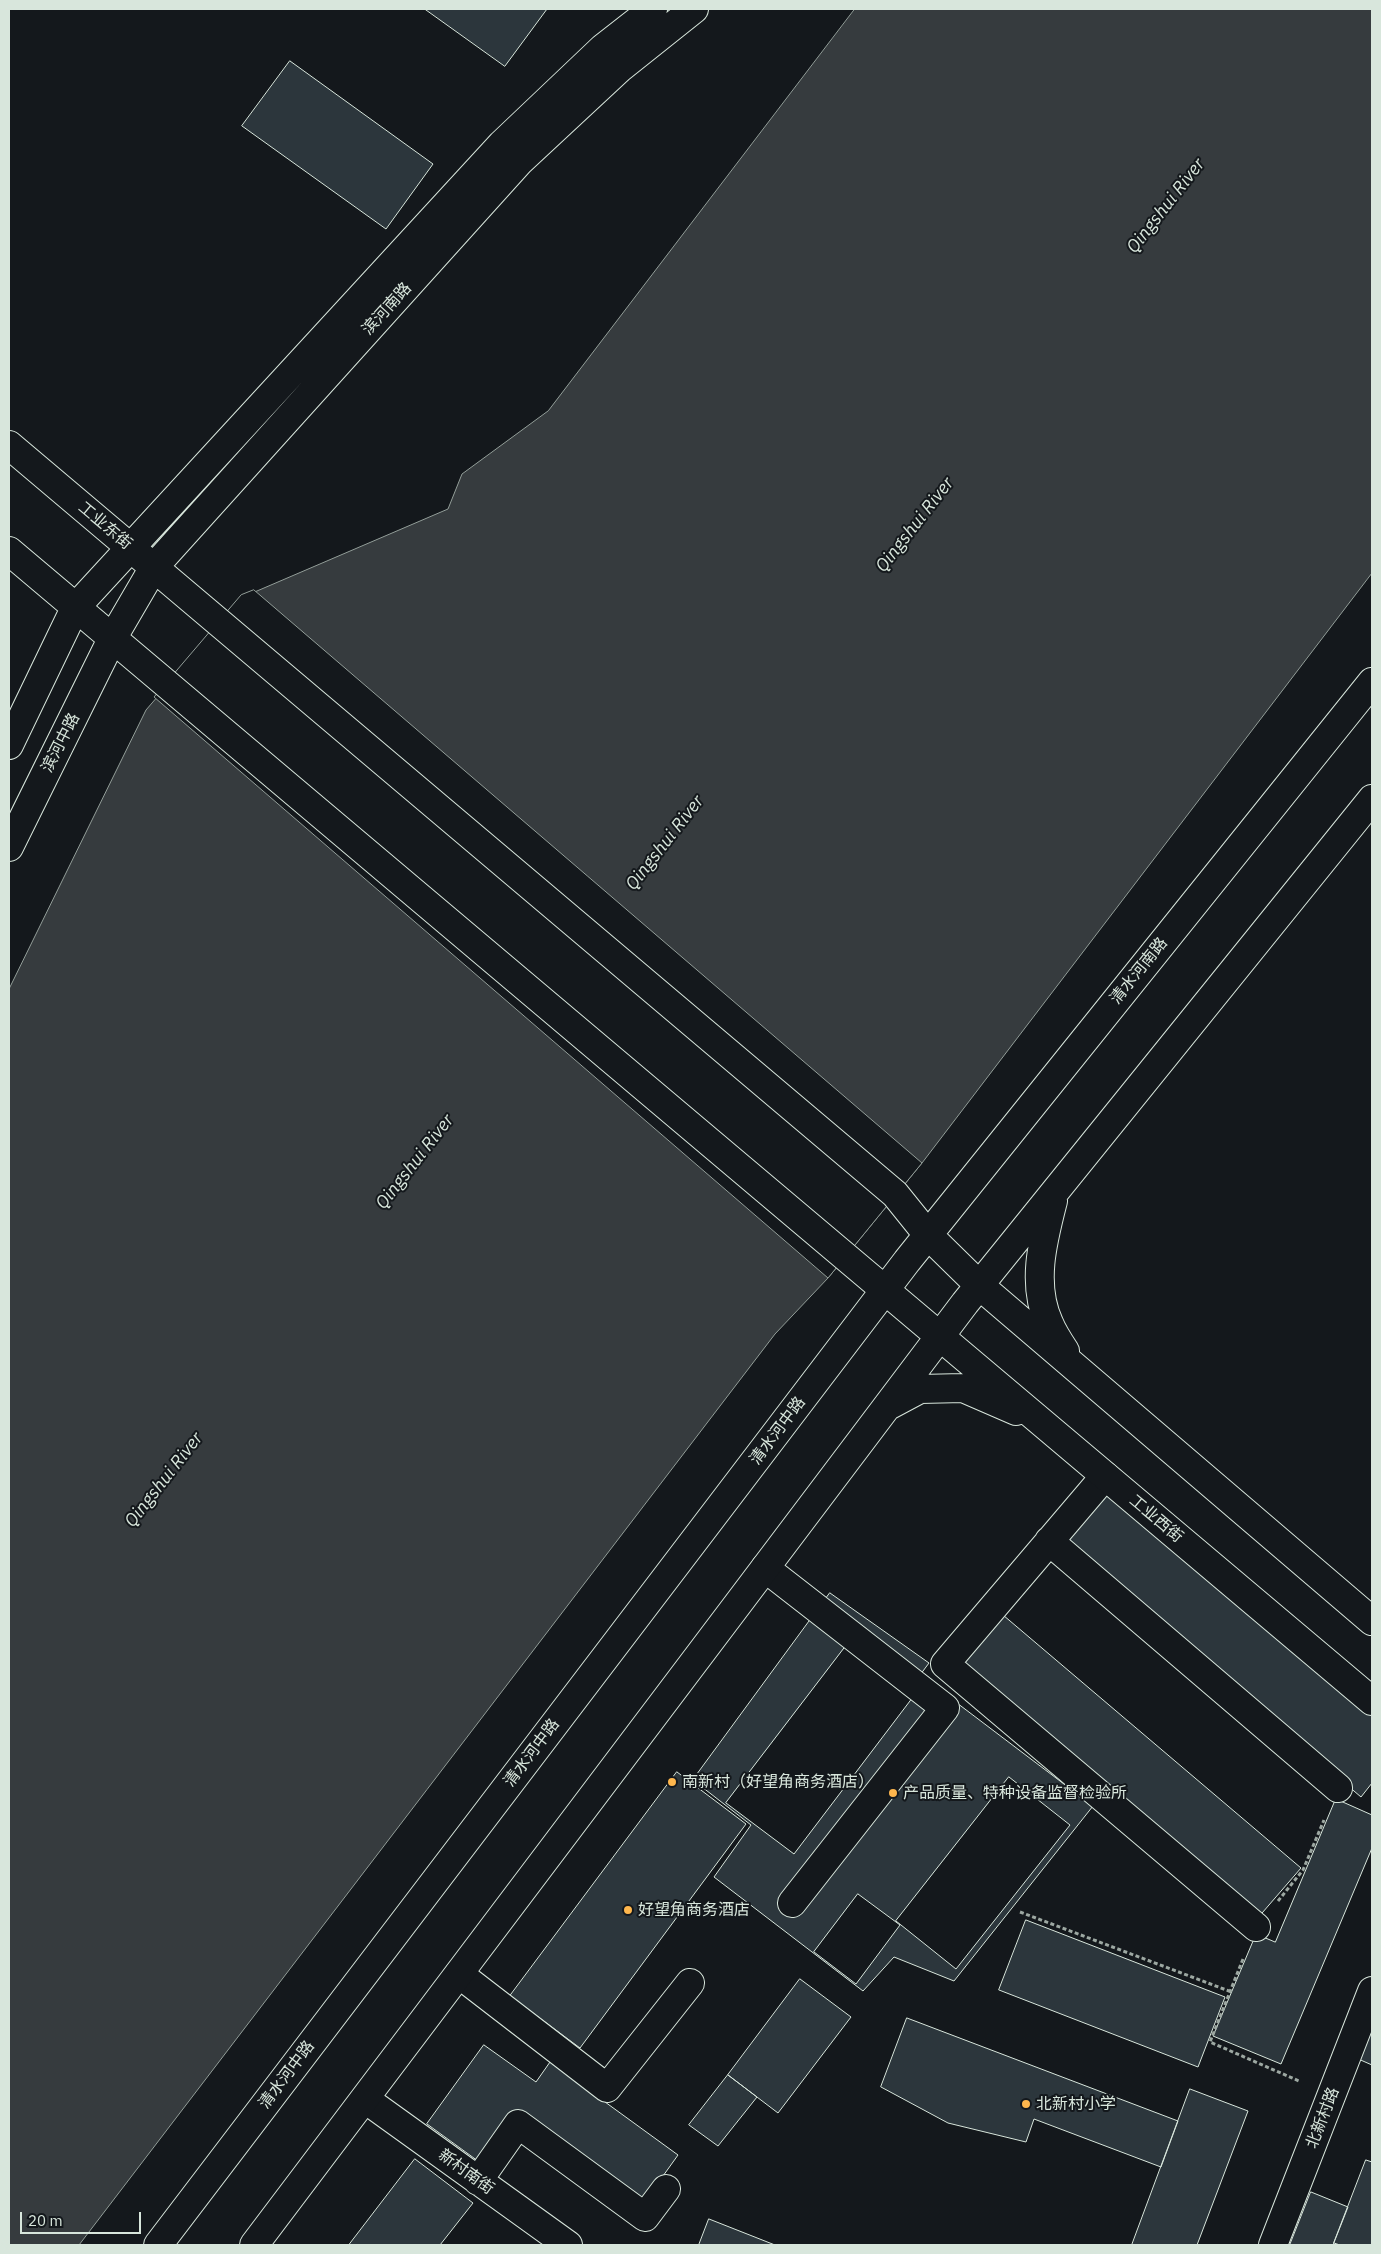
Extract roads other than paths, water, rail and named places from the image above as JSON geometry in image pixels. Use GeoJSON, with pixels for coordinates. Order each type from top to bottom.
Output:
{"type":"FeatureCollection","features":[{"type":"Feature","properties":{"kind":"main road","name":"滨河南路"},"geometry":{"type":"LineString","coordinates":[[75,608],[502,144],[603,48],[672,13]]}},
{"type":"Feature","properties":{"kind":"main road","name":"滨河南路"},"geometry":{"type":"LineString","coordinates":[[112,640],[154,567],[520,161],[620,68],[672,13]]}},
{"type":"Feature","properties":{"kind":"main road","name":"工业东街"},"geometry":{"type":"LineString","coordinates":[[9,445],[895,1194]]}},
{"type":"Feature","properties":{"kind":"main road"},"geometry":{"type":"LineString","coordinates":[[9,552],[112,640]]}},
{"type":"Feature","properties":{"kind":"main road"},"geometry":{"type":"LineString","coordinates":[[9,745],[75,608]]}},
{"type":"Feature","properties":{"kind":"main road","name":"工业西街"},"geometry":{"type":"LineString","coordinates":[[112,640],[1372,1701]]}},
{"type":"Feature","properties":{"kind":"main road","name":"滨河中路"},"geometry":{"type":"LineString","coordinates":[[9,847],[112,640]]}},
{"type":"Feature","properties":{"kind":"main road","name":"清水河南路"},"geometry":{"type":"LineString","coordinates":[[906,1260],[1372,682]]}},
{"type":"Feature","properties":{"kind":"main road"},"geometry":{"type":"LineString","coordinates":[[254,2245],[972,1294],[1372,799]]}},
{"type":"Feature","properties":{"kind":"main road"},"geometry":{"type":"LineString","coordinates":[[895,1194],[924,1203],[942,1201],[964,1190]]}},
{"type":"Feature","properties":{"kind":"main road"},"geometry":{"type":"LineString","coordinates":[[1056,1190],[1041,1246],[1039,1287],[1048,1322],[1073,1365]]}},
{"type":"Feature","properties":{"kind":"main road"},"geometry":{"type":"LineString","coordinates":[[895,1194],[972,1294],[1073,1365],[1372,1621]]}},
{"type":"Feature","properties":{"kind":"main road"},"geometry":{"type":"LineString","coordinates":[[845,1256],[856,1278],[859,1302],[854,1330]]}},
{"type":"Feature","properties":{"kind":"main road","name":"清水河中路"},"geometry":{"type":"LineString","coordinates":[[158,2245],[906,1260]]}},
{"type":"Feature","properties":{"kind":"main road"},"geometry":{"type":"LineString","coordinates":[[887,1406],[920,1389],[964,1388],[1039,1420]]}},
{"type":"Feature","properties":{"kind":"main road"},"geometry":{"type":"LineString","coordinates":[[1105,1476],[945,1664],[1256,1927]]}},
{"type":"Feature","properties":{"kind":"main road"},"geometry":{"type":"LineString","coordinates":[[1049,1541],[1338,1788]]}},
{"type":"Feature","properties":{"kind":"main road"},"geometry":{"type":"LineString","coordinates":[[765,1568],[945,1708],[792,1904]]}},
{"type":"Feature","properties":{"kind":"main road"},"geometry":{"type":"LineString","coordinates":[[459,1974],[607,2088],[690,1983]]}},
{"type":"Feature","properties":{"kind":"main road","name":"北新村路"},"geometry":{"type":"LineString","coordinates":[[1273,2245],[1372,1991]]}},
{"type":"Feature","properties":{"kind":"main road","name":"新村南街"},"geometry":{"type":"LineString","coordinates":[[365,2099],[568,2245]]}},
{"type":"Feature","properties":{"kind":"main road"},"geometry":{"type":"LineString","coordinates":[[478,2181],[518,2124],[645,2217],[666,2189]]}},
{"type":"Feature","properties":{"kind":"water","name":"Qingshui River"},"geometry":{"type":"Polygon","coordinates":[[[855,9],[1372,9],[1372,573],[922,1163],[828,1278],[775,1334],[79,2245],[9,2245],[9,989],[146,710],[243,597],[448,509],[462,474],[548,411],[855,9]]]}},
{"type":"Feature","properties":{"kind":"place","name":"南新村（好望角商务酒店）"},"geometry":{"type":"Point","coordinates":[672,1782]}},
{"type":"Feature","properties":{"kind":"place","name":"产品质量、特种设备监督检验所"},"geometry":{"type":"Point","coordinates":[893,1793]}},
{"type":"Feature","properties":{"kind":"place","name":"好望角商务酒店"},"geometry":{"type":"Point","coordinates":[628,1910]}},
{"type":"Feature","properties":{"kind":"place","name":"北新村小学"},"geometry":{"type":"Point","coordinates":[1026,2104]}}]}
